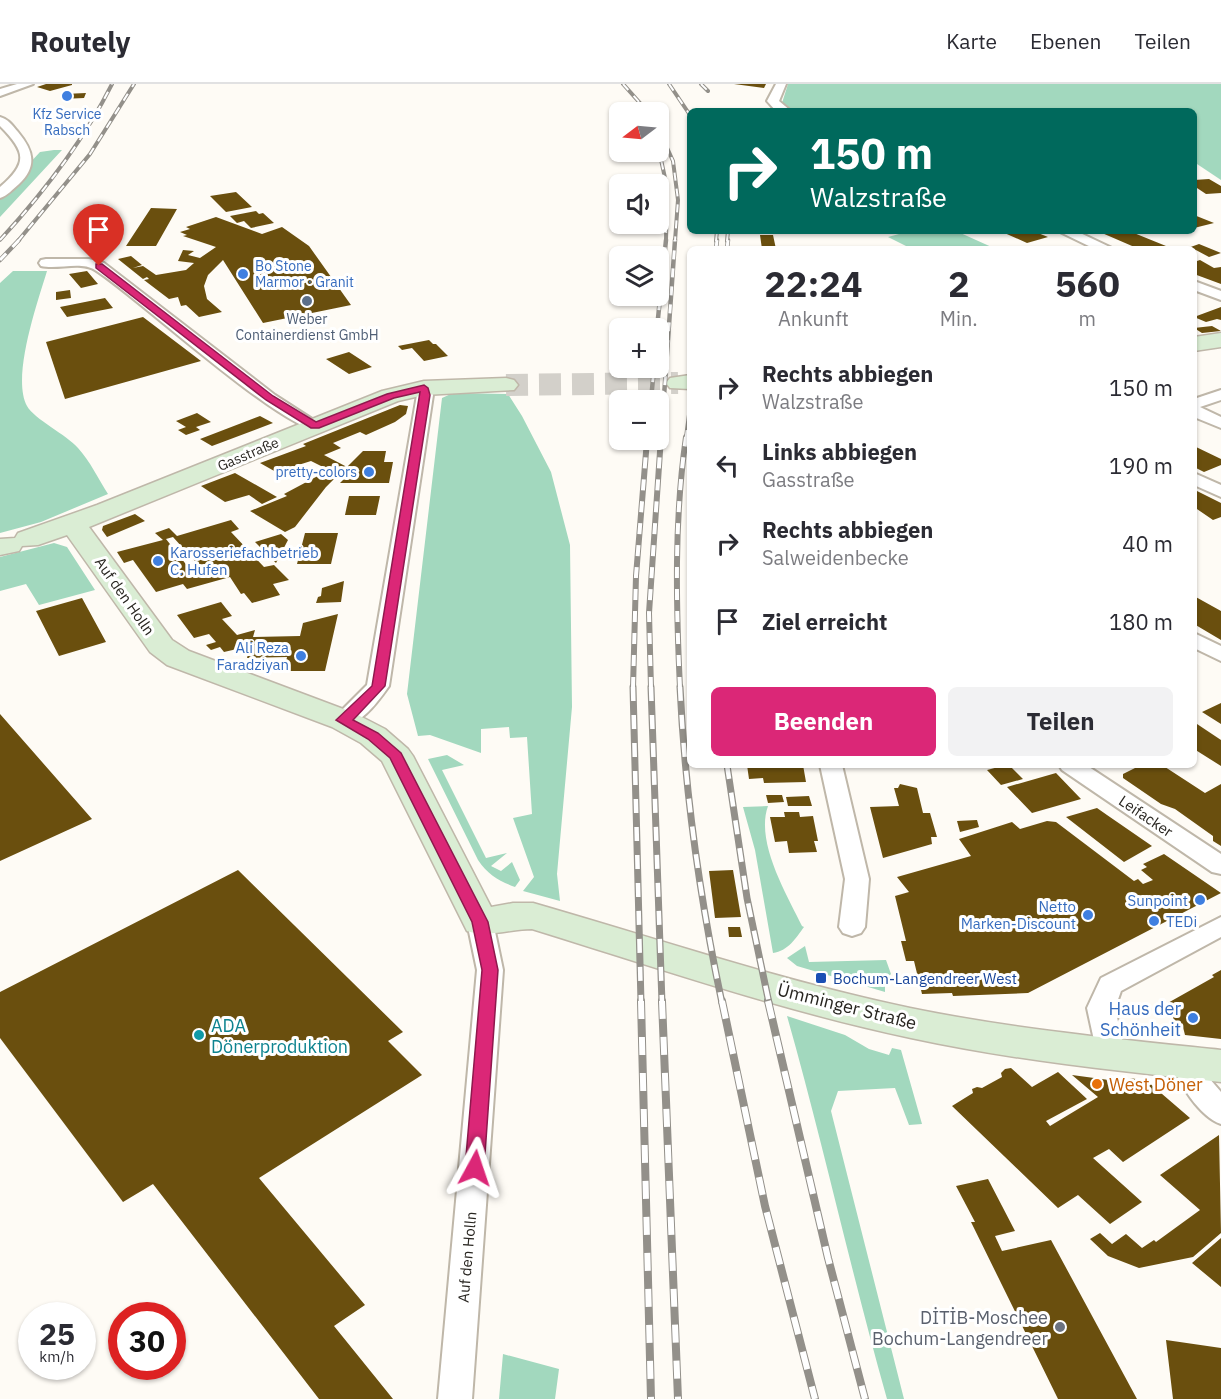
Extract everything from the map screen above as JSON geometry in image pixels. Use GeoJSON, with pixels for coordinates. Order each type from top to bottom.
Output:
{"type":"FeatureCollection","features":[{"type":"Feature","properties":{"kind":"street"},"geometry":{"type":"LineString","coordinates":[[0,93],[28,84]]}},
{"type":"Feature","properties":{"kind":"street"},"geometry":{"type":"LineString","coordinates":[[778,108],[773,101],[781,84]]}},
{"type":"Feature","properties":{"kind":"street"},"geometry":{"type":"LineString","coordinates":[[0,120],[28,154],[28,161],[20,176],[0,194]]}},
{"type":"Feature","properties":{"kind":"street"},"geometry":{"type":"LineString","coordinates":[[1072,234],[1100,246]]}},
{"type":"Feature","properties":{"kind":"street"},"geometry":{"type":"LineString","coordinates":[[46,263],[89,263],[99,266],[269,398],[315,426]]}},
{"type":"Feature","properties":{"kind":"street"},"geometry":{"type":"LineString","coordinates":[[1197,286],[1221,297]]}},
{"type":"Feature","properties":{"kind":"street"},"geometry":{"type":"LineString","coordinates":[[1197,344],[1221,340]]}},
{"type":"Feature","properties":{"kind":"street","name":"Gasstraße"},"geometry":{"type":"LineString","coordinates":[[12,544],[73,524],[390,396],[424,388],[506,385]]}},
{"type":"Feature","properties":{"kind":"street"},"geometry":{"type":"LineString","coordinates":[[343,720],[353,714],[378,686],[426,395],[424,388]]}},
{"type":"Feature","properties":{"kind":"street"},"geometry":{"type":"LineString","coordinates":[[1197,404],[1221,395]]}},
{"type":"Feature","properties":{"kind":"street"},"geometry":{"type":"LineString","coordinates":[[1197,412],[1221,423]]}},
{"type":"Feature","properties":{"kind":"street"},"geometry":{"type":"LineString","coordinates":[[1197,480],[1221,492]]}},
{"type":"Feature","properties":{"kind":"street","name":"Auf den Holln"},"geometry":{"type":"LineString","coordinates":[[73,524],[160,646],[178,658],[343,720],[373,736],[396,756],[480,922],[490,970],[455,1399]]}},
{"type":"Feature","properties":{"kind":"street"},"geometry":{"type":"LineString","coordinates":[[1197,641],[1221,655]]}},
{"type":"Feature","properties":{"kind":"street"},"geometry":{"type":"LineString","coordinates":[[832,768],[856,879],[852,927]]}},
{"type":"Feature","properties":{"kind":"street","name":"Leifacker"},"geometry":{"type":"LineString","coordinates":[[1074,768],[1221,866]]}},
{"type":"Feature","properties":{"kind":"street","name":"Ümminger Straße"},"geometry":{"type":"LineString","coordinates":[[480,922],[513,916],[533,916],[785,991],[907,1023],[1032,1045],[1204,1064]]}},
{"type":"Feature","properties":{"kind":"street"},"geometry":{"type":"LineString","coordinates":[[1111,1054],[1101,1008],[1110,985],[1221,926]]}},
{"type":"Feature","properties":{"kind":"street"},"geometry":{"type":"LineString","coordinates":[[1204,1064],[1190,1076],[1221,1112]]}},
{"type":"Feature","properties":{"kind":"green space"},"geometry":{"type":"Polygon","coordinates":[[[788,84],[1221,84],[1221,180],[1197,164],[1197,108],[789,108],[782,103],[788,84]]]}},
{"type":"Feature","properties":{"kind":"green space"},"geometry":{"type":"Polygon","coordinates":[[[62,150],[0,217],[0,195],[40,152],[62,150]]]}},
{"type":"Feature","properties":{"kind":"green space"},"geometry":{"type":"Polygon","coordinates":[[[899,234],[963,234],[989,246],[906,246],[888,237],[899,234]]]}},
{"type":"Feature","properties":{"kind":"green space"},"geometry":{"type":"Polygon","coordinates":[[[13,271],[47,271],[32,319],[24,358],[23,393],[27,406],[36,416],[78,448],[108,494],[41,522],[0,533],[0,283],[13,271]]]}},
{"type":"Feature","properties":{"kind":"green space"},"geometry":{"type":"Polygon","coordinates":[[[453,393],[508,394],[551,472],[570,545],[572,707],[557,874],[560,901],[523,891],[534,877],[513,818],[532,814],[527,737],[510,738],[509,727],[481,729],[481,753],[430,735],[418,736],[407,694],[442,398],[453,393]]]}},
{"type":"Feature","properties":{"kind":"green space"},"geometry":{"type":"Polygon","coordinates":[[[54,543],[67,547],[95,590],[39,605],[26,584],[0,591],[0,557],[54,543]]]}},
{"type":"Feature","properties":{"kind":"green space"},"geometry":{"type":"Polygon","coordinates":[[[447,755],[464,765],[442,770],[486,858],[507,853],[491,866],[501,871],[512,862],[520,880],[515,887],[494,877],[478,860],[428,759],[447,755]]]}},
{"type":"Feature","properties":{"kind":"green space"},"geometry":{"type":"Polygon","coordinates":[[[768,806],[765,820],[769,852],[781,884],[804,927],[787,947],[773,953],[755,850],[743,807],[768,806]]]}},
{"type":"Feature","properties":{"kind":"green space"},"geometry":{"type":"Polygon","coordinates":[[[805,946],[809,962],[886,960],[891,974],[885,980],[885,992],[797,966],[787,958],[805,946]]]}},
{"type":"Feature","properties":{"kind":"green space"},"geometry":{"type":"Polygon","coordinates":[[[787,1016],[845,1035],[869,1049],[889,1055],[892,1048],[901,1050],[922,1124],[909,1125],[895,1088],[838,1091],[831,1111],[904,1399],[887,1399],[787,1016]]]}},
{"type":"Feature","properties":{"kind":"green space"},"geometry":{"type":"Polygon","coordinates":[[[503,1354],[559,1369],[555,1399],[499,1399],[503,1354]]]}},
{"type":"Feature","properties":{"kind":"building"},"geometry":{"type":"Polygon","coordinates":[[[46,84],[72,85],[50,91],[37,87],[46,84]]]}},
{"type":"Feature","properties":{"kind":"building"},"geometry":{"type":"Polygon","coordinates":[[[734,84],[766,84],[764,88],[734,84]]]}},
{"type":"Feature","properties":{"kind":"building"},"geometry":{"type":"Polygon","coordinates":[[[86,93],[84,98],[62,99],[64,94],[86,93]]]}},
{"type":"Feature","properties":{"kind":"building"},"geometry":{"type":"Polygon","coordinates":[[[1209,179],[1221,186],[1221,193],[1206,194],[1197,188],[1197,180],[1209,179]]]}},
{"type":"Feature","properties":{"kind":"building"},"geometry":{"type":"Polygon","coordinates":[[[236,192],[252,207],[226,212],[210,196],[236,192]]]}},
{"type":"Feature","properties":{"kind":"building"},"geometry":{"type":"Polygon","coordinates":[[[151,208],[177,209],[156,246],[126,246],[151,208]]]}},
{"type":"Feature","properties":{"kind":"building"},"geometry":{"type":"Polygon","coordinates":[[[256,211],[259,214],[263,213],[274,223],[251,228],[244,221],[237,223],[230,216],[256,211]]]}},
{"type":"Feature","properties":{"kind":"building"},"geometry":{"type":"Polygon","coordinates":[[[1197,216],[1214,223],[1197,227],[1197,216]]]}},
{"type":"Feature","properties":{"kind":"building"},"geometry":{"type":"Polygon","coordinates":[[[216,217],[262,234],[282,227],[309,246],[351,305],[263,323],[223,260],[208,275],[204,286],[207,299],[222,312],[199,317],[186,305],[181,306],[178,297],[169,299],[144,280],[149,279],[147,277],[143,279],[118,259],[131,256],[142,265],[133,268],[143,266],[156,275],[186,270],[194,263],[178,261],[183,250],[194,251],[188,255],[200,258],[216,247],[183,236],[187,235],[180,232],[190,229],[186,227],[216,217]]]}},
{"type":"Feature","properties":{"kind":"building"},"geometry":{"type":"Polygon","coordinates":[[[1007,234],[1040,234],[1048,237],[1027,243],[1007,234]]]}},
{"type":"Feature","properties":{"kind":"building"},"geometry":{"type":"Polygon","coordinates":[[[1104,234],[1136,234],[1166,246],[1132,246],[1104,234]]]}},
{"type":"Feature","properties":{"kind":"building"},"geometry":{"type":"Polygon","coordinates":[[[760,235],[773,235],[775,246],[762,246],[760,235]]]}},
{"type":"Feature","properties":{"kind":"building"},"geometry":{"type":"Polygon","coordinates":[[[1199,244],[1221,253],[1209,257],[1197,251],[1197,246],[1193,246],[1199,244]]]}},
{"type":"Feature","properties":{"kind":"building"},"geometry":{"type":"Polygon","coordinates":[[[1200,260],[1214,268],[1221,267],[1221,284],[1197,275],[1197,261],[1200,260]]]}},
{"type":"Feature","properties":{"kind":"building"},"geometry":{"type":"Polygon","coordinates":[[[87,271],[98,284],[81,288],[69,274],[87,271]]]}},
{"type":"Feature","properties":{"kind":"building"},"geometry":{"type":"Polygon","coordinates":[[[70,290],[71,298],[56,300],[56,292],[70,290]]]}},
{"type":"Feature","properties":{"kind":"building"},"geometry":{"type":"Polygon","coordinates":[[[105,298],[113,308],[67,317],[60,307],[105,298]]]}},
{"type":"Feature","properties":{"kind":"building"},"geometry":{"type":"Polygon","coordinates":[[[1221,307],[1221,320],[1206,322],[1197,318],[1197,316],[1221,307]]]}},
{"type":"Feature","properties":{"kind":"building"},"geometry":{"type":"Polygon","coordinates":[[[143,317],[201,361],[65,399],[46,342],[143,317]]]}},
{"type":"Feature","properties":{"kind":"building"},"geometry":{"type":"Polygon","coordinates":[[[1212,326],[1221,331],[1202,333],[1197,328],[1212,326]]]}},
{"type":"Feature","properties":{"kind":"building"},"geometry":{"type":"Polygon","coordinates":[[[429,340],[448,356],[424,361],[412,348],[402,350],[398,346],[429,340]]]}},
{"type":"Feature","properties":{"kind":"building"},"geometry":{"type":"Polygon","coordinates":[[[349,352],[372,367],[349,374],[326,359],[349,352]]]}},
{"type":"Feature","properties":{"kind":"building"},"geometry":{"type":"Polygon","coordinates":[[[400,405],[408,406],[406,414],[395,422],[366,435],[360,432],[333,443],[341,448],[324,455],[347,467],[363,451],[386,451],[384,462],[393,462],[389,483],[340,483],[348,475],[338,475],[295,527],[285,532],[250,511],[287,496],[284,494],[329,470],[311,461],[276,472],[260,463],[306,446],[303,444],[400,405]]]}},
{"type":"Feature","properties":{"kind":"building"},"geometry":{"type":"Polygon","coordinates":[[[197,413],[211,422],[196,427],[200,430],[186,435],[178,430],[186,427],[176,421],[197,413]]]}},
{"type":"Feature","properties":{"kind":"building"},"geometry":{"type":"Polygon","coordinates":[[[260,416],[273,423],[212,446],[200,439],[260,416]]]}},
{"type":"Feature","properties":{"kind":"building"},"geometry":{"type":"Polygon","coordinates":[[[1197,447],[1221,459],[1221,465],[1204,472],[1197,468],[1197,447]]]}},
{"type":"Feature","properties":{"kind":"building"},"geometry":{"type":"Polygon","coordinates":[[[235,473],[277,497],[262,504],[249,495],[225,502],[201,486],[235,473]]]}},
{"type":"Feature","properties":{"kind":"building"},"geometry":{"type":"Polygon","coordinates":[[[1197,491],[1221,503],[1221,517],[1213,520],[1197,509],[1197,491]]]}},
{"type":"Feature","properties":{"kind":"building"},"geometry":{"type":"Polygon","coordinates":[[[349,496],[380,496],[376,515],[345,515],[349,496]]]}},
{"type":"Feature","properties":{"kind":"building"},"geometry":{"type":"Polygon","coordinates":[[[135,514],[145,521],[107,537],[102,530],[103,526],[135,514]]]}},
{"type":"Feature","properties":{"kind":"building"},"geometry":{"type":"Polygon","coordinates":[[[231,520],[239,529],[231,532],[264,567],[274,565],[289,580],[273,584],[280,595],[252,603],[244,593],[241,594],[230,577],[187,589],[183,584],[156,592],[133,560],[124,563],[117,552],[163,540],[155,533],[169,528],[177,536],[231,520]],[[173,537],[166,539],[192,572],[201,568],[173,537]]]}},
{"type":"Feature","properties":{"kind":"building"},"geometry":{"type":"Polygon","coordinates":[[[305,533],[338,533],[331,564],[297,564],[305,533]]]}},
{"type":"Feature","properties":{"kind":"building"},"geometry":{"type":"Polygon","coordinates":[[[281,534],[288,540],[276,563],[255,542],[281,534]]]}},
{"type":"Feature","properties":{"kind":"building"},"geometry":{"type":"Polygon","coordinates":[[[344,581],[341,602],[316,603],[318,597],[321,596],[322,588],[344,581]]]}},
{"type":"Feature","properties":{"kind":"building"},"geometry":{"type":"Polygon","coordinates":[[[82,598],[106,642],[59,656],[36,611],[82,598]]]}},
{"type":"Feature","properties":{"kind":"building"},"geometry":{"type":"Polygon","coordinates":[[[1197,598],[1221,611],[1221,640],[1197,626],[1197,598]]]}},
{"type":"Feature","properties":{"kind":"building"},"geometry":{"type":"Polygon","coordinates":[[[221,602],[232,616],[222,619],[237,635],[255,630],[253,637],[300,636],[303,623],[338,614],[325,671],[284,671],[287,657],[247,658],[250,646],[224,652],[220,647],[211,650],[206,645],[216,642],[209,634],[194,638],[177,615],[221,602]]]}},
{"type":"Feature","properties":{"kind":"building"},"geometry":{"type":"Polygon","coordinates":[[[1221,703],[1221,724],[1202,712],[1221,703]]]}},
{"type":"Feature","properties":{"kind":"building"},"geometry":{"type":"Polygon","coordinates":[[[0,714],[92,819],[0,861],[0,714]]]}},
{"type":"Feature","properties":{"kind":"building"},"geometry":{"type":"Polygon","coordinates":[[[1197,724],[1221,740],[1221,766],[1197,751],[1197,724]]]}},
{"type":"Feature","properties":{"kind":"building"},"geometry":{"type":"Polygon","coordinates":[[[747,768],[804,768],[806,782],[764,783],[763,778],[749,779],[747,768]]]}},
{"type":"Feature","properties":{"kind":"building"},"geometry":{"type":"Polygon","coordinates":[[[1012,768],[1023,779],[1001,785],[987,770],[1012,768]]]}},
{"type":"Feature","properties":{"kind":"building"},"geometry":{"type":"Polygon","coordinates":[[[1135,768],[1167,768],[1205,793],[1221,784],[1221,846],[1213,841],[1213,836],[1175,809],[1161,804],[1123,778],[1123,774],[1135,768]]]}},
{"type":"Feature","properties":{"kind":"building"},"geometry":{"type":"Polygon","coordinates":[[[1056,773],[1081,799],[1032,813],[1007,787],[1056,773]]]}},
{"type":"Feature","properties":{"kind":"building"},"geometry":{"type":"Polygon","coordinates":[[[900,784],[917,788],[923,813],[930,813],[937,837],[931,837],[932,844],[883,858],[870,807],[899,806],[894,788],[898,788],[900,784]]]}},
{"type":"Feature","properties":{"kind":"building"},"geometry":{"type":"Polygon","coordinates":[[[766,795],[782,795],[784,802],[768,803],[766,795]]]}},
{"type":"Feature","properties":{"kind":"building"},"geometry":{"type":"Polygon","coordinates":[[[809,796],[812,806],[788,806],[786,797],[809,796]]]}},
{"type":"Feature","properties":{"kind":"building"},"geometry":{"type":"Polygon","coordinates":[[[1097,808],[1152,846],[1124,862],[1066,817],[1097,808]]]}},
{"type":"Feature","properties":{"kind":"building"},"geometry":{"type":"Polygon","coordinates":[[[784,812],[799,812],[800,817],[813,816],[818,841],[814,841],[817,852],[789,853],[787,841],[775,842],[770,817],[785,817],[784,812]]]}},
{"type":"Feature","properties":{"kind":"building"},"geometry":{"type":"Polygon","coordinates":[[[977,820],[979,827],[960,832],[957,821],[977,820]]]}},
{"type":"Feature","properties":{"kind":"building"},"geometry":{"type":"Polygon","coordinates":[[[1047,821],[1056,822],[1134,881],[1138,879],[1143,884],[1153,880],[1141,870],[1147,867],[1143,864],[1164,854],[1221,893],[1028,993],[953,996],[952,993],[922,994],[914,961],[906,961],[901,941],[906,941],[895,896],[909,892],[897,877],[971,856],[959,839],[1012,822],[1020,829],[1047,821]]]}},
{"type":"Feature","properties":{"kind":"building","name":"ADA Dönerproduktion"},"geometry":{"type":"Polygon","coordinates":[[[238,870],[403,1032],[388,1041],[422,1075],[259,1178],[365,1305],[334,1326],[393,1399],[319,1399],[153,1184],[123,1202],[0,1038],[0,992],[238,870]]]}},
{"type":"Feature","properties":{"kind":"building"},"geometry":{"type":"Polygon","coordinates":[[[733,870],[741,917],[715,918],[709,871],[733,870]]]}},
{"type":"Feature","properties":{"kind":"building"},"geometry":{"type":"Polygon","coordinates":[[[728,927],[740,927],[742,937],[729,937],[728,927]]]}},
{"type":"Feature","properties":{"kind":"building"},"geometry":{"type":"Polygon","coordinates":[[[1221,970],[1221,1039],[1185,1035],[1183,1027],[1175,1026],[1173,1016],[1178,1013],[1166,1004],[1214,977],[1212,975],[1221,970]]]}},
{"type":"Feature","properties":{"kind":"building"},"geometry":{"type":"Polygon","coordinates":[[[1011,1068],[1032,1087],[1058,1072],[1087,1099],[1046,1121],[1050,1126],[1098,1097],[1072,1075],[1109,1080],[1116,1087],[1130,1078],[1147,1081],[1190,1118],[1123,1162],[1109,1149],[1093,1158],[1142,1202],[1110,1224],[1078,1195],[1058,1208],[952,1106],[973,1093],[972,1089],[982,1088],[1002,1077],[1001,1073],[1005,1069],[1011,1068]]]}},
{"type":"Feature","properties":{"kind":"building"},"geometry":{"type":"Polygon","coordinates":[[[1219,1135],[1221,1233],[1193,1257],[1139,1268],[1108,1256],[1090,1239],[1100,1233],[1112,1244],[1126,1234],[1142,1248],[1154,1240],[1156,1242],[1200,1210],[1160,1175],[1219,1135]]]}},
{"type":"Feature","properties":{"kind":"building","name":"DİTİB-Moschee Bochum-Langendreer"},"geometry":{"type":"Polygon","coordinates":[[[988,1179],[1015,1231],[995,1236],[1002,1251],[1051,1240],[1137,1399],[1058,1399],[971,1222],[975,1222],[956,1186],[988,1179]]]}},
{"type":"Feature","properties":{"kind":"building"},"geometry":{"type":"Polygon","coordinates":[[[1221,1238],[1221,1287],[1192,1263],[1221,1238]]]}},
{"type":"Feature","properties":{"kind":"building"},"geometry":{"type":"Polygon","coordinates":[[[1166,1340],[1221,1348],[1221,1399],[1173,1399],[1166,1340]]]}},
{"type":"Feature","properties":{"kind":"tunnel"},"geometry":{"type":"LineString","coordinates":[[506,385],[678,383]]}},
{"type":"Feature","properties":{"kind":"railway"},"geometry":{"type":"LineString","coordinates":[[0,240],[62,166],[112,84]]}},
{"type":"Feature","properties":{"kind":"railway"},"geometry":{"type":"LineString","coordinates":[[18,241],[90,154],[134,84]]}},
{"type":"Feature","properties":{"kind":"railway"},"geometry":{"type":"LineString","coordinates":[[623,84],[639,102]]}},
{"type":"Feature","properties":{"kind":"railway"},"geometry":{"type":"LineString","coordinates":[[669,84],[687,111]]}},
{"type":"Feature","properties":{"kind":"railway"},"geometry":{"type":"LineString","coordinates":[[701,84],[708,91]]}},
{"type":"Feature","properties":{"kind":"railway"},"geometry":{"type":"LineString","coordinates":[[669,152],[673,161],[678,200],[675,241]]}},
{"type":"Feature","properties":{"kind":"railway"},"geometry":{"type":"LineString","coordinates":[[662,162],[667,187],[666,241]]}},
{"type":"Feature","properties":{"kind":"railway"},"geometry":{"type":"LineString","coordinates":[[716,241],[717,234]]}},
{"type":"Feature","properties":{"kind":"railway"},"geometry":{"type":"LineString","coordinates":[[727,241],[728,234]]}},
{"type":"Feature","properties":{"kind":"railway"},"geometry":{"type":"LineString","coordinates":[[0,260],[19,240]]}},
{"type":"Feature","properties":{"kind":"railway"},"geometry":{"type":"LineString","coordinates":[[658,318],[666,240]]}},
{"type":"Feature","properties":{"kind":"railway"},"geometry":{"type":"LineString","coordinates":[[664,390],[675,240]]}},
{"type":"Feature","properties":{"kind":"railway"},"geometry":{"type":"LineString","coordinates":[[716,246],[717,240]]}},
{"type":"Feature","properties":{"kind":"railway"},"geometry":{"type":"LineString","coordinates":[[727,246],[728,240]]}},
{"type":"Feature","properties":{"kind":"railway"},"geometry":{"type":"LineString","coordinates":[[652,390],[653,378]]}},
{"type":"Feature","properties":{"kind":"railway"},"geometry":{"type":"LineString","coordinates":[[686,439],[687,432]]}},
{"type":"Feature","properties":{"kind":"railway"},"geometry":{"type":"LineString","coordinates":[[680,688],[677,562],[679,499],[686,437]]}},
{"type":"Feature","properties":{"kind":"railway"},"geometry":{"type":"LineString","coordinates":[[633,688],[636,576],[646,450]]}},
{"type":"Feature","properties":{"kind":"railway"},"geometry":{"type":"LineString","coordinates":[[651,688],[649,613],[660,450]]}},
{"type":"Feature","properties":{"kind":"railway"},"geometry":{"type":"LineString","coordinates":[[651,687],[662,1003]]}},
{"type":"Feature","properties":{"kind":"railway"},"geometry":{"type":"LineString","coordinates":[[680,687],[695,845],[722,1003]]}},
{"type":"Feature","properties":{"kind":"railway"},"geometry":{"type":"LineString","coordinates":[[633,688],[641,1003]]}},
{"type":"Feature","properties":{"kind":"railway"},"geometry":{"type":"LineString","coordinates":[[727,768],[747,898],[769,1003]]}},
{"type":"Feature","properties":{"kind":"railway"},"geometry":{"type":"LineString","coordinates":[[641,1001],[651,1399]]}},
{"type":"Feature","properties":{"kind":"railway"},"geometry":{"type":"LineString","coordinates":[[662,1001],[678,1399]]}},
{"type":"Feature","properties":{"kind":"railway"},"geometry":{"type":"LineString","coordinates":[[722,1001],[765,1206],[815,1399]]}},
{"type":"Feature","properties":{"kind":"railway"},"geometry":{"type":"LineString","coordinates":[[768,1001],[828,1258],[865,1399]]}},
{"type":"Feature","properties":{"kind":"place","name":"Kfz Service Rabsch"},"geometry":{"type":"Point","coordinates":[67,96]}},
{"type":"Feature","properties":{"kind":"place","name":"Bo Stone Marmor · Granit"},"geometry":{"type":"Point","coordinates":[243,274]}},
{"type":"Feature","properties":{"kind":"place","name":"Weber Containerdienst GmbH"},"geometry":{"type":"Point","coordinates":[307,301]}},
{"type":"Feature","properties":{"kind":"place","name":"pretty-colors"},"geometry":{"type":"Point","coordinates":[369,472]}},
{"type":"Feature","properties":{"kind":"place","name":"Karosseriefachbetrieb C. Hufen"},"geometry":{"type":"Point","coordinates":[158,561]}},
{"type":"Feature","properties":{"kind":"place","name":"Ali Reza Faradziyan"},"geometry":{"type":"Point","coordinates":[301,656]}},
{"type":"Feature","properties":{"kind":"place","name":"Sunpoint"},"geometry":{"type":"Point","coordinates":[1200,900]}},
{"type":"Feature","properties":{"kind":"place","name":"Netto Marken-Discount"},"geometry":{"type":"Point","coordinates":[1088,915]}},
{"type":"Feature","properties":{"kind":"place","name":"TEDi"},"geometry":{"type":"Point","coordinates":[1154,921]}},
{"type":"Feature","properties":{"kind":"place","name":"Bochum-Langendreer West"},"geometry":{"type":"Point","coordinates":[821,978]}},
{"type":"Feature","properties":{"kind":"place","name":"Haus der Schönheit"},"geometry":{"type":"Point","coordinates":[1193,1018]}},
{"type":"Feature","properties":{"kind":"place","name":"ADA Dönerproduktion"},"geometry":{"type":"Point","coordinates":[199,1035]}},
{"type":"Feature","properties":{"kind":"place","name":"West Döner"},"geometry":{"type":"Point","coordinates":[1097,1084]}},
{"type":"Feature","properties":{"kind":"place","name":"DİTİB-Moschee Bochum-Langendreer"},"geometry":{"type":"Point","coordinates":[1060,1327]}},
{"type":"Feature","properties":{"kind":"route"},"geometry":{"type":"LineString","coordinates":[[99,266],[269,398],[315,426],[390,396],[424,388],[426,395],[378,686],[353,714],[343,720],[373,736],[396,756],[414,787],[480,922],[490,970],[475,1168]]}}]}
